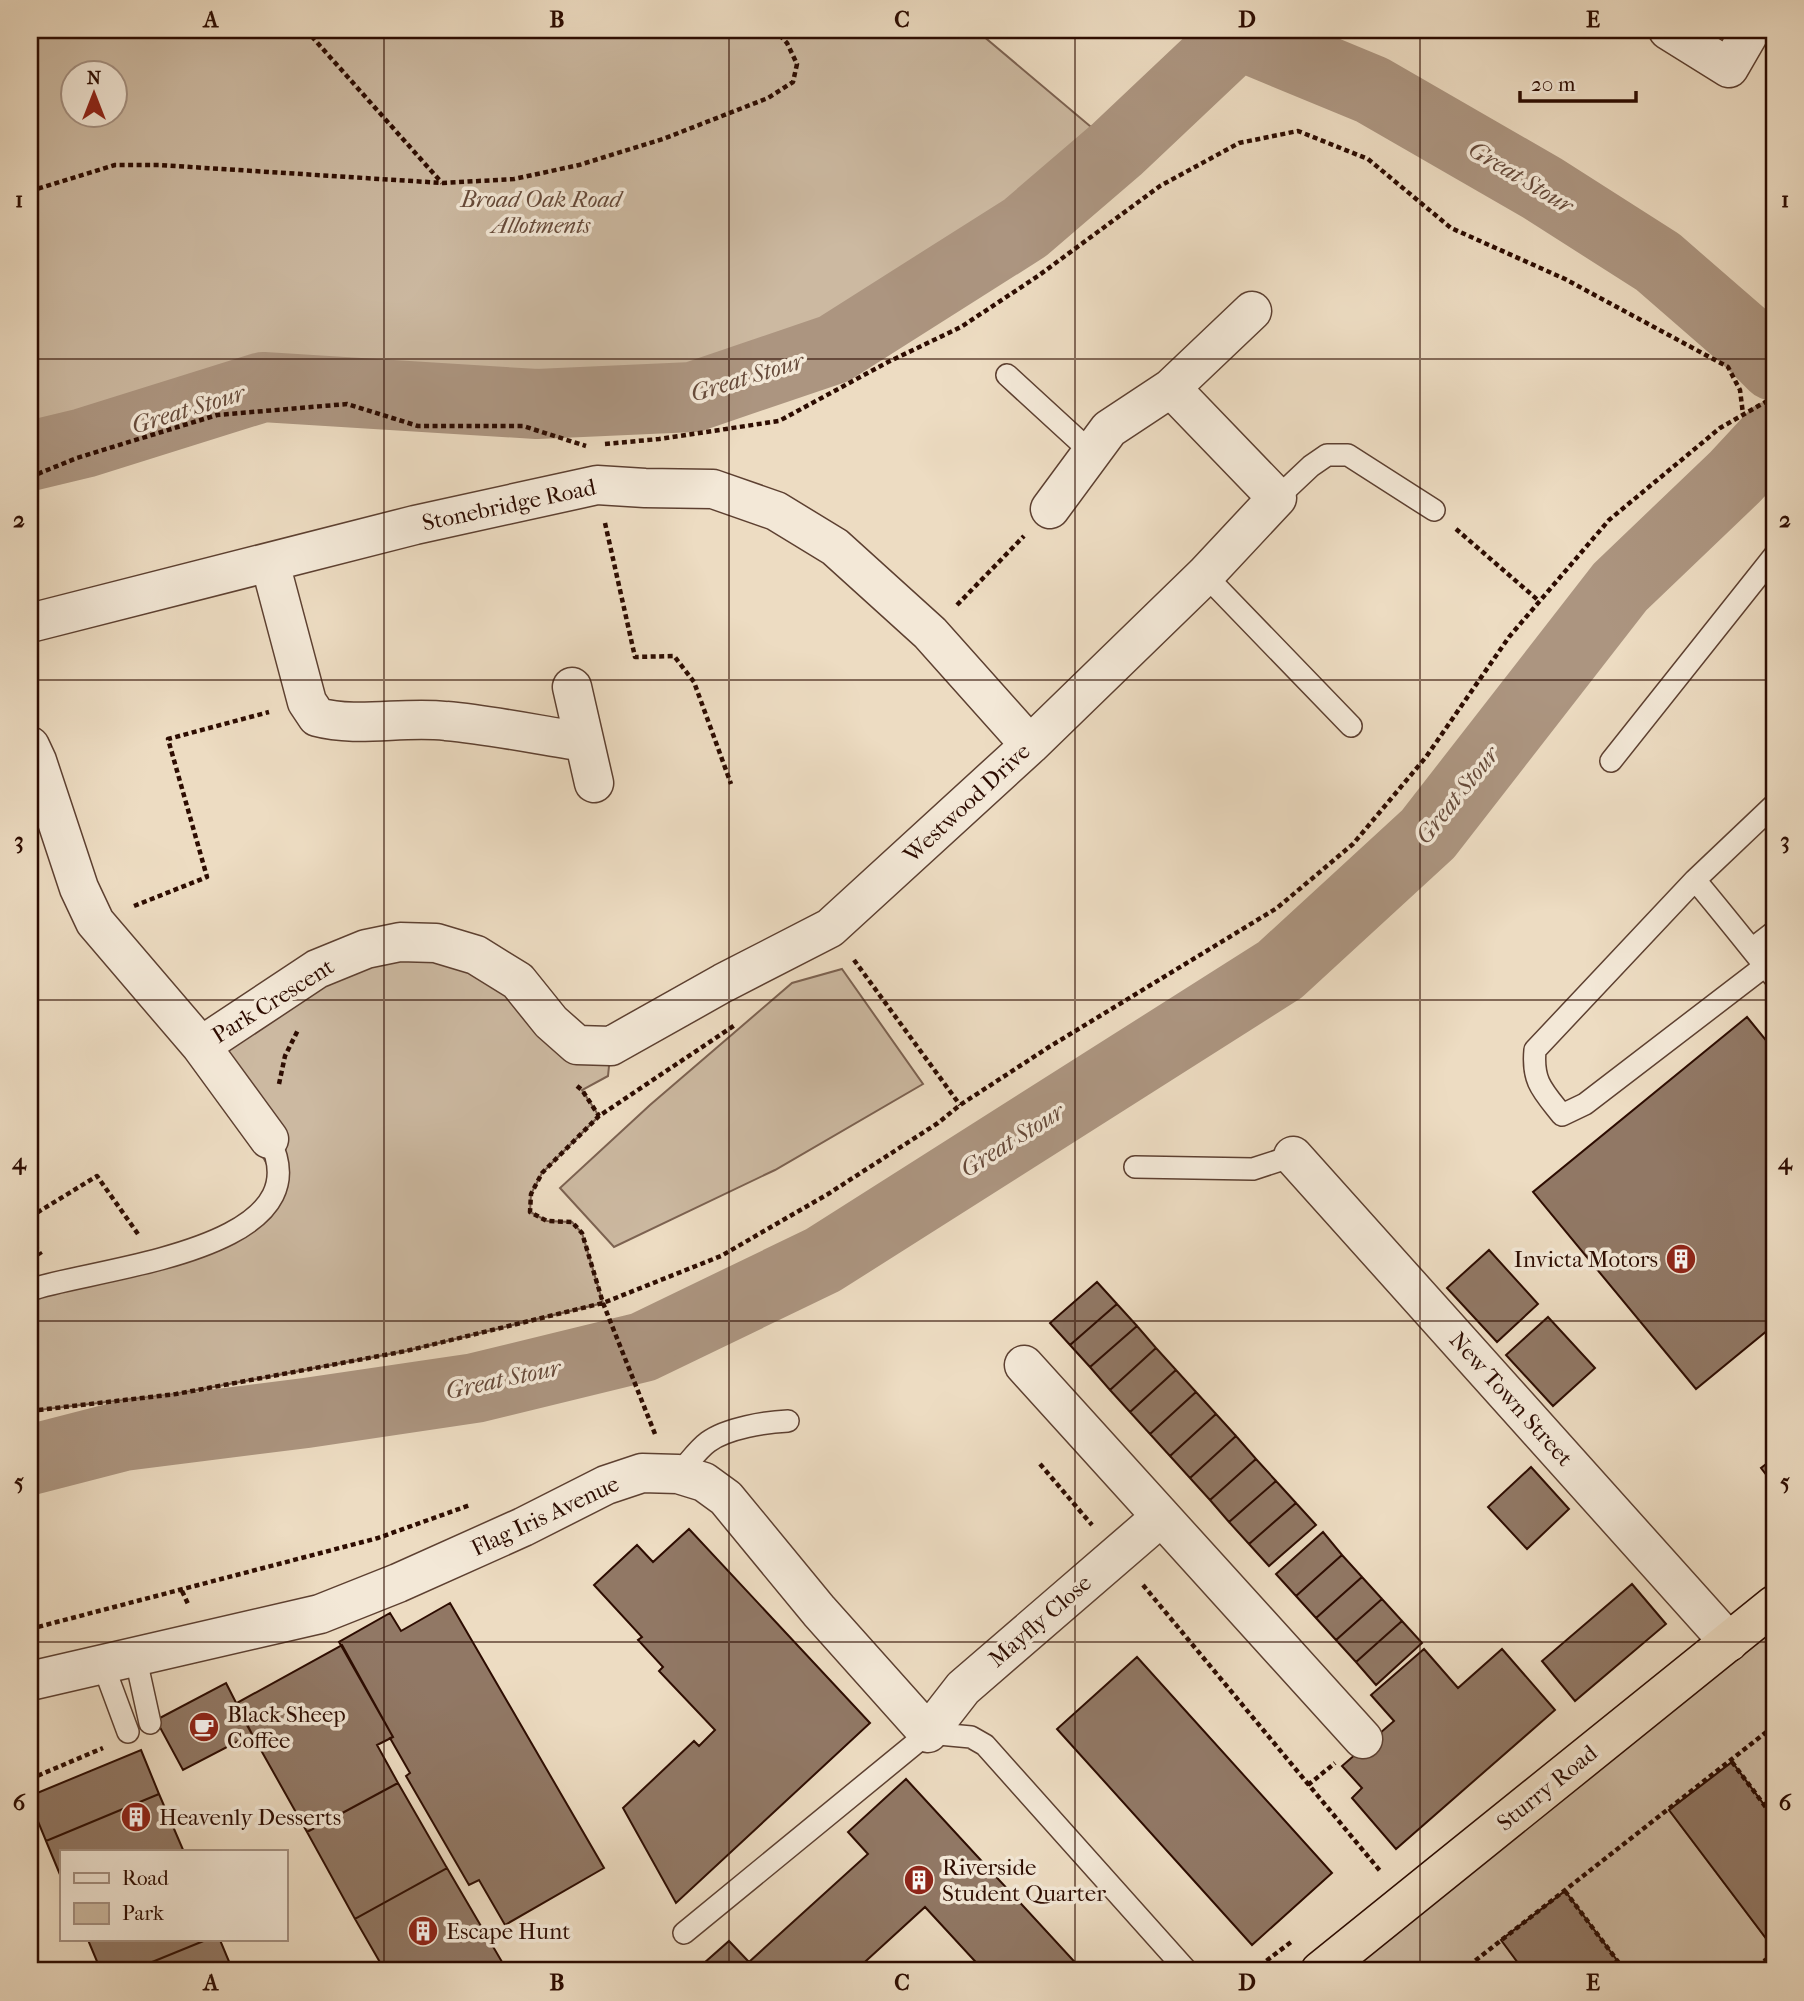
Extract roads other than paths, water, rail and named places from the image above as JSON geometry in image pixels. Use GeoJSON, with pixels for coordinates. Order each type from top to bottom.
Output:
{"type":"FeatureCollection","features":[{"type":"Feature","properties":{"kind":"highway","name":"Sturry Road"},"geometry":{"type":"LineString","coordinates":[[1320,1971],[1774,1605]]}},
{"type":"Feature","properties":{"kind":"street"},"geometry":{"type":"LineString","coordinates":[[1668,30],[1729,68],[1751,30]]}},
{"type":"Feature","properties":{"kind":"street"},"geometry":{"type":"LineString","coordinates":[[1050,509],[1109,429],[1171,388],[1252,311]]}},
{"type":"Feature","properties":{"kind":"street"},"geometry":{"type":"LineString","coordinates":[[1171,388],[1277,498]]}},
{"type":"Feature","properties":{"kind":"street","name":"Stonebridge Road"},"geometry":{"type":"LineString","coordinates":[[30,624],[427,522],[597,485],[713,489],[776,511],[835,547],[930,633],[1030,745]]}},
{"type":"Feature","properties":{"kind":"street","name":"Westwood Drive"},"geometry":{"type":"LineString","coordinates":[[597,1068],[723,983],[831,928],[1030,745],[1205,575],[1277,498]]}},
{"type":"Feature","properties":{"kind":"street"},"geometry":{"type":"LineString","coordinates":[[270,564],[307,702],[317,717],[338,722],[444,720],[584,743]]}},
{"type":"Feature","properties":{"kind":"street"},"geometry":{"type":"LineString","coordinates":[[572,687],[594,783]]}},
{"type":"Feature","properties":{"kind":"street"},"geometry":{"type":"LineString","coordinates":[[30,746],[79,888],[95,922],[201,1046],[263,1131]]}},
{"type":"Feature","properties":{"kind":"street","name":"Park Crescent"},"geometry":{"type":"LineString","coordinates":[[201,1046],[317,969],[366,949],[400,942],[436,943],[476,954],[517,981],[551,1022],[577,1045],[597,1068]]}},
{"type":"Feature","properties":{"kind":"street","name":"New Town Street"},"geometry":{"type":"LineString","coordinates":[[1293,1156],[1729,1642]]}},
{"type":"Feature","properties":{"kind":"street"},"geometry":{"type":"LineString","coordinates":[[1024,1365],[1363,1739]]}},
{"type":"Feature","properties":{"kind":"street","name":"Flag Iris Avenue"},"geometry":{"type":"LineString","coordinates":[[30,1688],[47,1676],[320,1614],[460,1555],[606,1485],[642,1473],[678,1474],[704,1482],[726,1498],[819,1611],[928,1733]]}},
{"type":"Feature","properties":{"kind":"street","name":"Mayfly Close"},"geometry":{"type":"LineString","coordinates":[[928,1733],[963,1688],[1161,1517]]}},
{"type":"Feature","properties":{"kind":"lane"},"geometry":{"type":"LineString","coordinates":[[1007,375],[1091,453]]}},
{"type":"Feature","properties":{"kind":"lane"},"geometry":{"type":"LineString","coordinates":[[1277,498],[1311,466],[1327,456],[1348,456],[1434,510]]}},
{"type":"Feature","properties":{"kind":"lane"},"geometry":{"type":"LineString","coordinates":[[1611,761],[1772,563]]}},
{"type":"Feature","properties":{"kind":"lane"},"geometry":{"type":"LineString","coordinates":[[1205,575],[1351,726]]}},
{"type":"Feature","properties":{"kind":"lane"},"geometry":{"type":"LineString","coordinates":[[1695,880],[1770,972],[1585,1104],[1562,1115],[1539,1086],[1533,1070],[1535,1050],[1695,880],[1774,805]]}},
{"type":"Feature","properties":{"kind":"lane"},"geometry":{"type":"LineString","coordinates":[[1752,949],[1774,932]]}},
{"type":"Feature","properties":{"kind":"lane"},"geometry":{"type":"LineString","coordinates":[[30,1290],[156,1261],[226,1237],[266,1207],[278,1184],[275,1152],[263,1131]]}},
{"type":"Feature","properties":{"kind":"lane"},"geometry":{"type":"LineString","coordinates":[[1135,1167],[1253,1169],[1293,1156]]}},
{"type":"Feature","properties":{"kind":"lane"},"geometry":{"type":"LineString","coordinates":[[678,1474],[708,1442],[718,1436],[765,1422],[788,1421]]}},
{"type":"Feature","properties":{"kind":"lane"},"geometry":{"type":"LineString","coordinates":[[119,1659],[150,1723]]}},
{"type":"Feature","properties":{"kind":"lane"},"geometry":{"type":"LineString","coordinates":[[119,1659],[128,1732]]}},
{"type":"Feature","properties":{"kind":"lane"},"geometry":{"type":"LineString","coordinates":[[684,1933],[928,1733],[971,1737],[985,1745],[1187,1971]]}},
{"type":"Feature","properties":{"kind":"waterway","name":"Great Stour"},"geometry":{"type":"LineString","coordinates":[[30,456],[84,443],[263,387],[537,404],[693,397],[834,349],[1025,228],[1117,149],[1243,30]]}},
{"type":"Feature","properties":{"kind":"waterway","name":"Great Stour"},"geometry":{"type":"LineString","coordinates":[[1239,35],[1372,90],[1542,188],[1658,262],[1774,366]]}},
{"type":"Feature","properties":{"kind":"waterway","name":"Great Stour"},"geometry":{"type":"LineString","coordinates":[[30,1460],[123,1436],[475,1388],[643,1347],[823,1260],[1280,970],[1428,834],[1620,587],[1735,477],[1774,435]]}},
{"type":"Feature","properties":{"kind":"place","name":"Invicta Motors"},"geometry":{"type":"Point","coordinates":[1681,1259]}},
{"type":"Feature","properties":{"kind":"place","name":"Black Sheep Coffee"},"geometry":{"type":"Point","coordinates":[204,1727]}},
{"type":"Feature","properties":{"kind":"place","name":"Heavenly Desserts"},"geometry":{"type":"Point","coordinates":[136,1817]}},
{"type":"Feature","properties":{"kind":"place","name":"Riverside Student Quarter"},"geometry":{"type":"Point","coordinates":[919,1880]}},
{"type":"Feature","properties":{"kind":"place","name":"Escape Hunt"},"geometry":{"type":"Point","coordinates":[423,1931]}},
{"type":"Feature","properties":{"kind":"park label","name":"Broad Oak Road Allotments"},"geometry":{"type":"Point","coordinates":[541,212]}}]}
